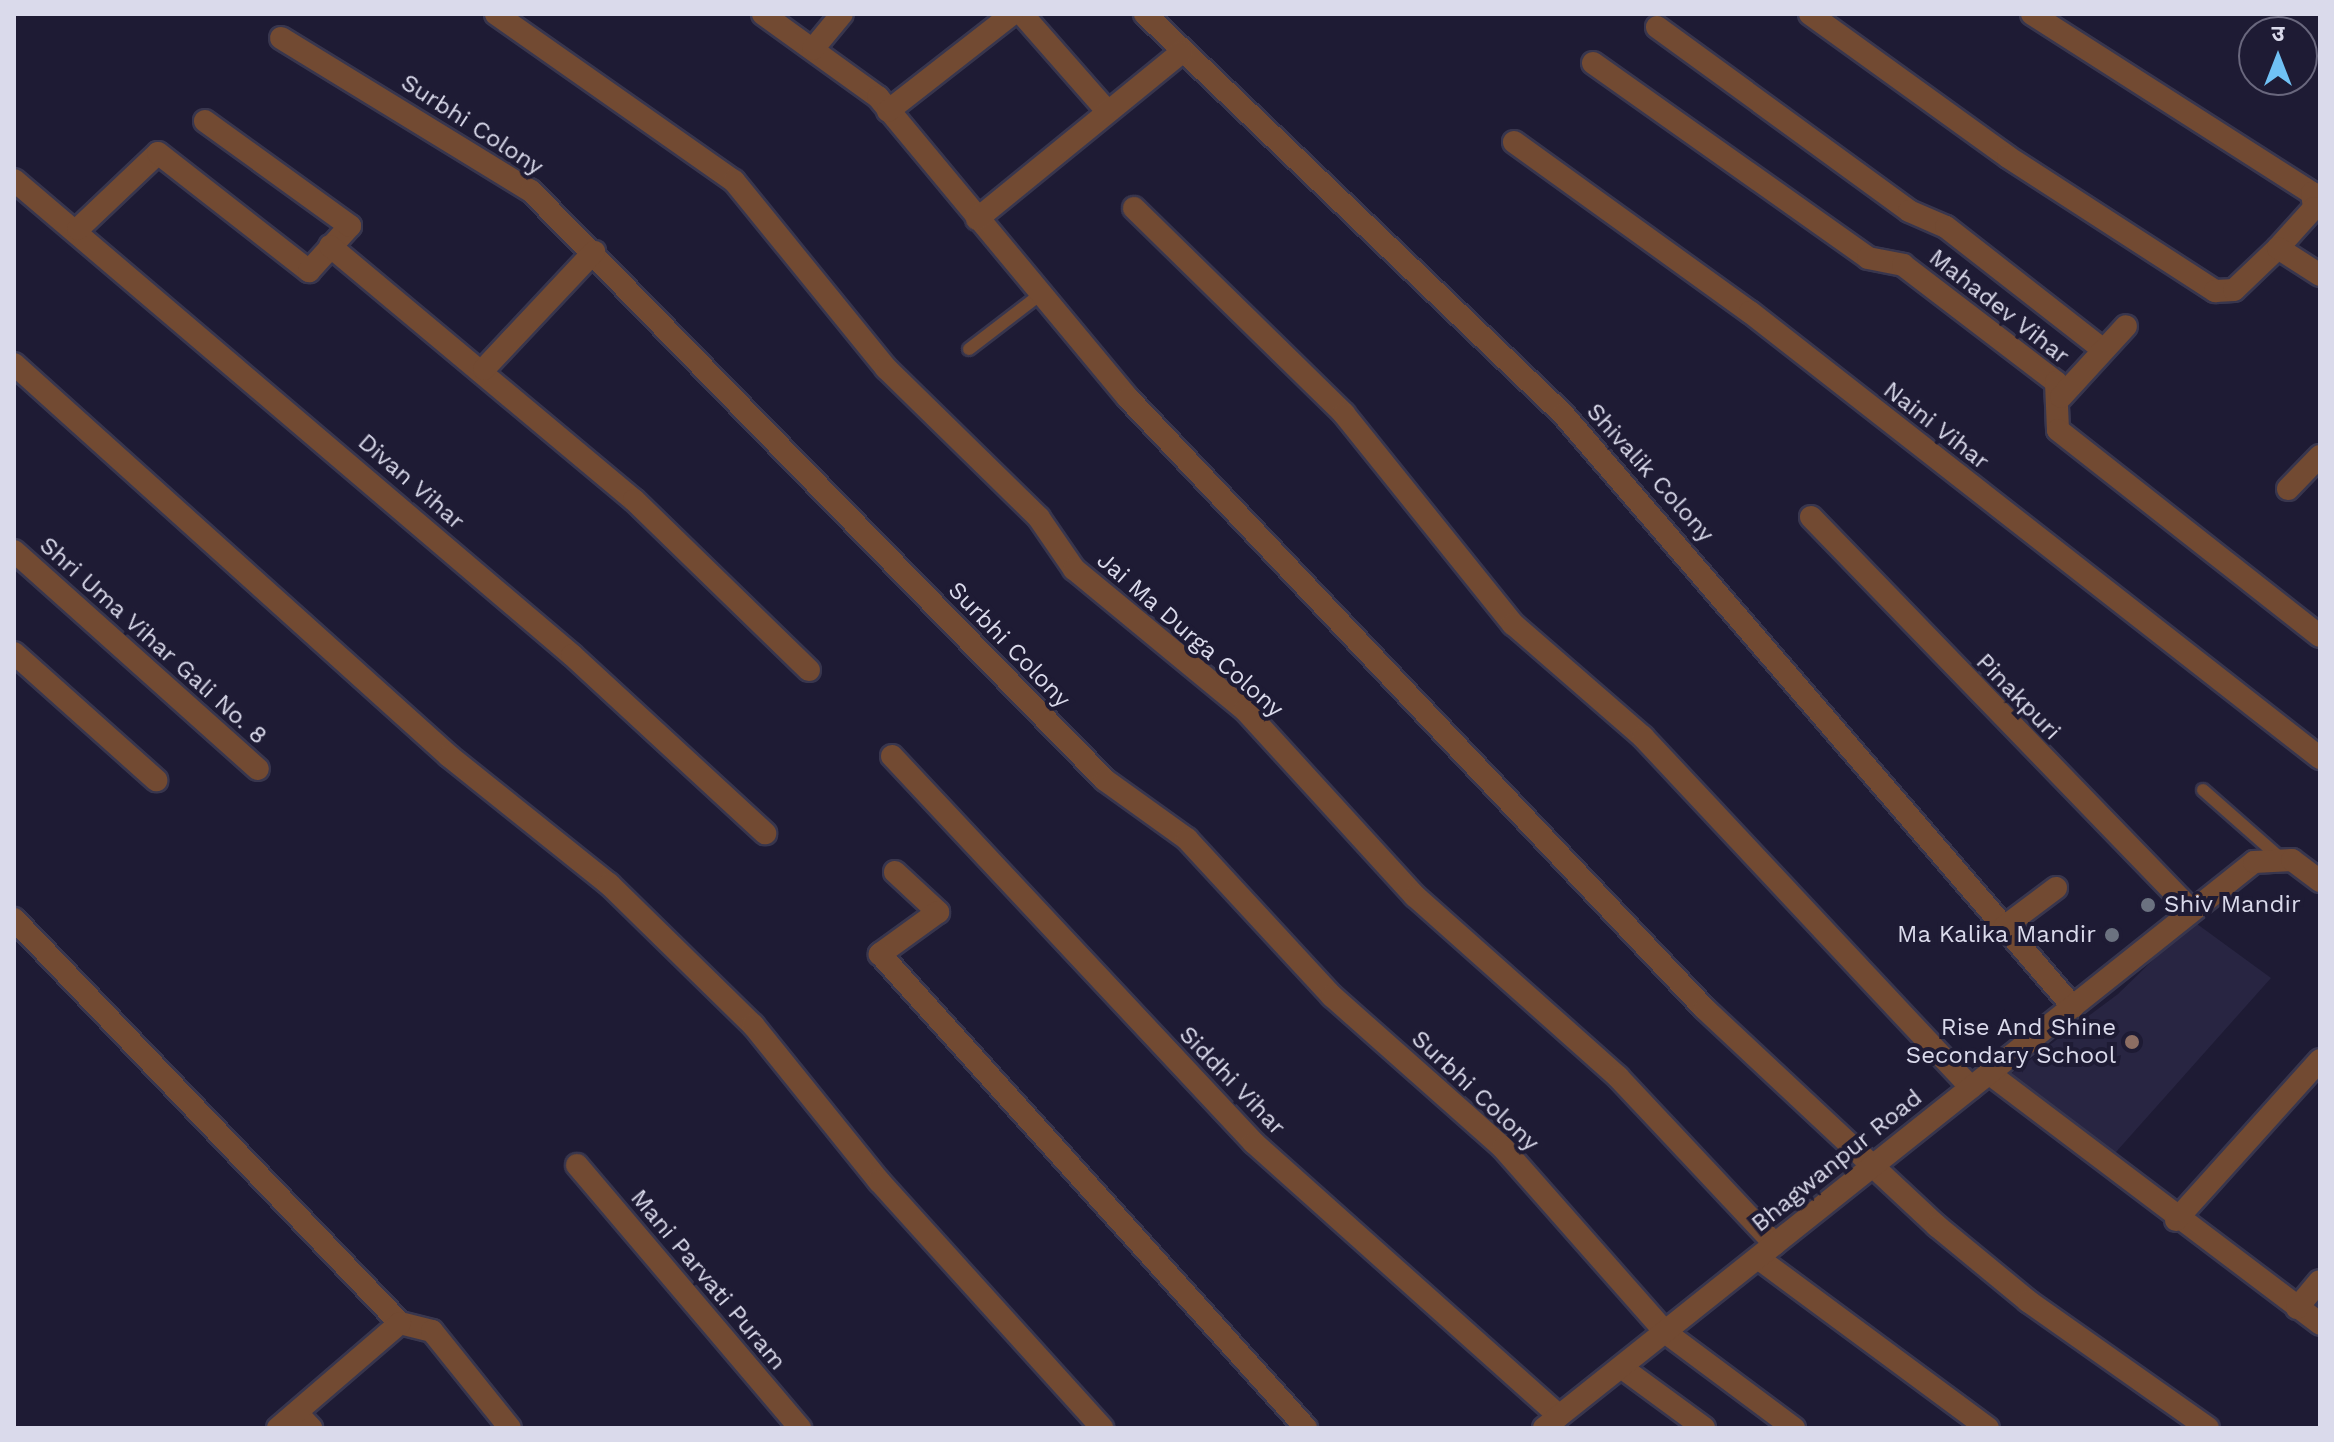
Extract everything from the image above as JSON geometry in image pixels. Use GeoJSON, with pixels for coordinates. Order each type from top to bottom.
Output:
{"type":"FeatureCollection","features":[{"type":"Feature","properties":{"kind":"street","name":"Jai Ma Durga Colony"},"geometry":{"type":"LineString","coordinates":[[496,14],[734,181],[886,368],[1039,518],[1074,569],[1245,710],[1415,896],[1618,1077],[1766,1251],[1988,1428]]}},
{"type":"Feature","properties":{"kind":"street"},"geometry":{"type":"LineString","coordinates":[[763,14],[813,49],[888,111],[1139,409],[1547,843],[1869,1167],[2028,1301],[2208,1428]]}},
{"type":"Feature","properties":{"kind":"street"},"geometry":{"type":"LineString","coordinates":[[813,49],[842,14]]}},
{"type":"Feature","properties":{"kind":"street"},"geometry":{"type":"LineString","coordinates":[[888,111],[1012,14]]}},
{"type":"Feature","properties":{"kind":"street"},"geometry":{"type":"LineString","coordinates":[[1022,14],[1108,112]]}},
{"type":"Feature","properties":{"kind":"street","name":"Shivalik Colony"},"geometry":{"type":"LineString","coordinates":[[1145,14],[1563,414],[2073,1007]]}},
{"type":"Feature","properties":{"kind":"street"},"geometry":{"type":"LineString","coordinates":[[1810,14],[2008,157],[2215,291],[2234,290],[2314,208],[2312,193],[2032,14]]}},
{"type":"Feature","properties":{"kind":"street"},"geometry":{"type":"LineString","coordinates":[[1657,27],[1909,211],[1946,227],[2102,349]]}},
{"type":"Feature","properties":{"kind":"street","name":"Surbhi Colony"},"geometry":{"type":"LineString","coordinates":[[281,38],[502,169],[594,252],[1105,780],[1187,839],[1332,996],[1503,1148],[1665,1332],[1794,1428]]}},
{"type":"Feature","properties":{"kind":"street"},"geometry":{"type":"LineString","coordinates":[[977,219],[1182,52]]}},
{"type":"Feature","properties":{"kind":"street","name":"Mahadev Vihar"},"geometry":{"type":"LineString","coordinates":[[1593,63],[1868,258],[1903,265],[2056,382],[2061,397],[2058,430],[2320,636]]}},
{"type":"Feature","properties":{"kind":"street"},"geometry":{"type":"LineString","coordinates":[[78,229],[158,153],[309,271],[350,226],[205,121]]}},
{"type":"Feature","properties":{"kind":"street","name":"Naini Vihar"},"geometry":{"type":"LineString","coordinates":[[1514,142],[1750,312],[2320,758]]}},
{"type":"Feature","properties":{"kind":"street","name":"Divan Vihar"},"geometry":{"type":"LineString","coordinates":[[14,180],[78,229],[572,655],[765,833]]}},
{"type":"Feature","properties":{"kind":"street"},"geometry":{"type":"LineString","coordinates":[[1134,208],[1344,414],[1513,624],[1643,737],[1971,1088]]}},
{"type":"Feature","properties":{"kind":"street"},"geometry":{"type":"LineString","coordinates":[[330,246],[484,369],[634,500],[809,670]]}},
{"type":"Feature","properties":{"kind":"street"},"geometry":{"type":"LineString","coordinates":[[2278,248],[2320,275]]}},
{"type":"Feature","properties":{"kind":"street"},"geometry":{"type":"LineString","coordinates":[[484,369],[594,252]]}},
{"type":"Feature","properties":{"kind":"street"},"geometry":{"type":"LineString","coordinates":[[2061,397],[2126,326]]}},
{"type":"Feature","properties":{"kind":"street"},"geometry":{"type":"LineString","coordinates":[[14,364],[449,756],[609,884],[753,1025],[879,1181],[1102,1428]]}},
{"type":"Feature","properties":{"kind":"street"},"geometry":{"type":"LineString","coordinates":[[2288,489],[2320,456]]}},
{"type":"Feature","properties":{"kind":"street","name":"Pinakpuri"},"geometry":{"type":"LineString","coordinates":[[1811,517],[2191,910]]}},
{"type":"Feature","properties":{"kind":"street","name":"Shri Uma Vihar Gali No. 8"},"geometry":{"type":"LineString","coordinates":[[14,551],[258,769]]}},
{"type":"Feature","properties":{"kind":"street"},"geometry":{"type":"LineString","coordinates":[[14,653],[156,780]]}},
{"type":"Feature","properties":{"kind":"street","name":"Siddhi Vihar"},"geometry":{"type":"LineString","coordinates":[[892,756],[1254,1143],[1552,1422]]}},
{"type":"Feature","properties":{"kind":"street","name":"Bhagwanpur Road"},"geometry":{"type":"LineString","coordinates":[[1552,1422],[2191,910],[2254,862],[2280,858]]}},
{"type":"Feature","properties":{"kind":"street"},"geometry":{"type":"LineString","coordinates":[[2280,858],[2320,881]]}},
{"type":"Feature","properties":{"kind":"street"},"geometry":{"type":"LineString","coordinates":[[895,872],[938,912],[880,954],[1306,1428]]}},
{"type":"Feature","properties":{"kind":"street"},"geometry":{"type":"LineString","coordinates":[[2004,927],[2056,888]]}},
{"type":"Feature","properties":{"kind":"street"},"geometry":{"type":"LineString","coordinates":[[14,919],[400,1323],[432,1331],[510,1428]]}},
{"type":"Feature","properties":{"kind":"street"},"geometry":{"type":"LineString","coordinates":[[2176,1220],[2320,1060]]}},
{"type":"Feature","properties":{"kind":"street"},"geometry":{"type":"LineString","coordinates":[[1990,1074],[2176,1220],[2320,1324]]}},
{"type":"Feature","properties":{"kind":"street","name":"Mani Parvati Puram"},"geometry":{"type":"LineString","coordinates":[[577,1165],[800,1428]]}},
{"type":"Feature","properties":{"kind":"street"},"geometry":{"type":"LineString","coordinates":[[2297,1308],[2320,1281]]}},
{"type":"Feature","properties":{"kind":"street"},"geometry":{"type":"LineString","coordinates":[[278,1428],[304,1421],[400,1323]]}},
{"type":"Feature","properties":{"kind":"street"},"geometry":{"type":"LineString","coordinates":[[1621,1367],[1704,1428]]}},
{"type":"Feature","properties":{"kind":"lane"},"geometry":{"type":"LineString","coordinates":[[969,349],[1041,294]]}},
{"type":"Feature","properties":{"kind":"lane"},"geometry":{"type":"LineString","coordinates":[[2203,790],[2280,858]]}},
{"type":"Feature","properties":{"kind":"shaded area","name":"Rise And Shine Secondary School"},"geometry":{"type":"Polygon","coordinates":[[[2193,921],[2271,978],[2108,1161],[2004,1079],[2118,994],[2193,921]]]}},
{"type":"Feature","properties":{"kind":"place","name":"Shiv Mandir"},"geometry":{"type":"Point","coordinates":[2148,905]}},
{"type":"Feature","properties":{"kind":"place","name":"Ma Kalika Mandir"},"geometry":{"type":"Point","coordinates":[2112,935]}},
{"type":"Feature","properties":{"kind":"place","name":"Rise And Shine Secondary School"},"geometry":{"type":"Point","coordinates":[2132,1042]}}]}
